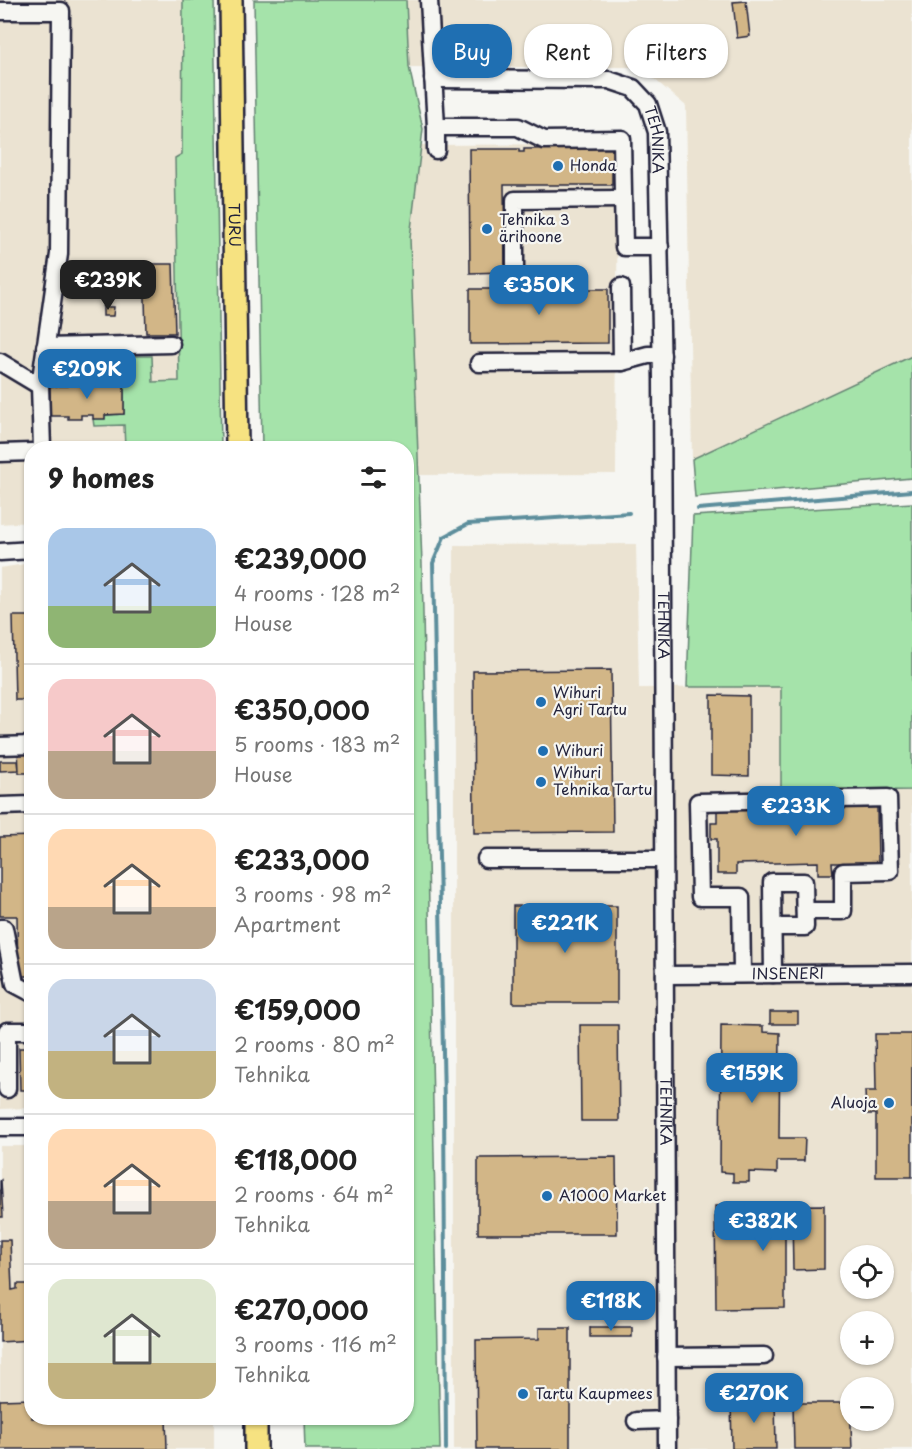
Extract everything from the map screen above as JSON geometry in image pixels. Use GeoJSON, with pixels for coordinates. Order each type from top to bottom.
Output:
{"type":"FeatureCollection","features":[{"type":"Feature","properties":{"kind":"main road","name":"TURU"},"geometry":{"type":"LineString","coordinates":[[231,0],[237,441]]}},
{"type":"Feature","properties":{"kind":"main road"},"geometry":{"type":"LineString","coordinates":[[255,1425],[256,1449]]}},
{"type":"Feature","properties":{"kind":"street"},"geometry":{"type":"LineString","coordinates":[[429,0],[436,150]]}},
{"type":"Feature","properties":{"kind":"street"},"geometry":{"type":"LineString","coordinates":[[0,12],[61,12],[59,254],[40,386],[42,441]]}},
{"type":"Feature","properties":{"kind":"street","name":"TEHNIKA"},"geometry":{"type":"LineString","coordinates":[[433,79],[609,81],[633,88],[648,105],[657,132],[662,356],[667,1449]]}},
{"type":"Feature","properties":{"kind":"street"},"geometry":{"type":"LineString","coordinates":[[436,127],[518,127],[544,140],[622,139],[624,247],[660,247]]}},
{"type":"Feature","properties":{"kind":"street"},"geometry":{"type":"LineString","coordinates":[[515,272],[515,200],[623,199]]}},
{"type":"Feature","properties":{"kind":"street"},"geometry":{"type":"LineString","coordinates":[[621,287],[622,362]]}},
{"type":"Feature","properties":{"kind":"street"},"geometry":{"type":"LineString","coordinates":[[45,347],[171,344]]}},
{"type":"Feature","properties":{"kind":"street"},"geometry":{"type":"LineString","coordinates":[[479,363],[622,362],[648,355],[662,356]]}},
{"type":"Feature","properties":{"kind":"street"},"geometry":{"type":"LineString","coordinates":[[0,362],[40,386]]}},
{"type":"Feature","properties":{"kind":"street"},"geometry":{"type":"LineString","coordinates":[[0,453],[24,452]]}},
{"type":"Feature","properties":{"kind":"street"},"geometry":{"type":"LineString","coordinates":[[0,552],[24,550]]}},
{"type":"Feature","properties":{"kind":"street"},"geometry":{"type":"LineString","coordinates":[[0,746],[24,745]]}},
{"type":"Feature","properties":{"kind":"street"},"geometry":{"type":"LineString","coordinates":[[742,974],[741,897],[700,897],[698,802],[888,798],[890,871],[843,872],[843,911],[805,911]]}},
{"type":"Feature","properties":{"kind":"street"},"geometry":{"type":"LineString","coordinates":[[0,806],[24,805]]}},
{"type":"Feature","properties":{"kind":"street"},"geometry":{"type":"LineString","coordinates":[[486,859],[664,859]]}},
{"type":"Feature","properties":{"kind":"street"},"geometry":{"type":"LineString","coordinates":[[773,927],[805,927],[804,882],[772,882],[773,974]]}},
{"type":"Feature","properties":{"kind":"street"},"geometry":{"type":"LineString","coordinates":[[0,928],[4,928],[15,984],[24,989]]}},
{"type":"Feature","properties":{"kind":"street","name":"INSENERI"},"geometry":{"type":"LineString","coordinates":[[665,975],[912,973]]}},
{"type":"Feature","properties":{"kind":"street"},"geometry":{"type":"LineString","coordinates":[[8,1089],[7,1031],[24,1031]]}},
{"type":"Feature","properties":{"kind":"street"},"geometry":{"type":"LineString","coordinates":[[0,1127],[24,1127]]}},
{"type":"Feature","properties":{"kind":"street"},"geometry":{"type":"LineString","coordinates":[[666,1357],[764,1356]]}},
{"type":"Feature","properties":{"kind":"street"},"geometry":{"type":"LineString","coordinates":[[636,1421],[667,1420]]}},
{"type":"Feature","properties":{"kind":"shaded area"},"geometry":{"type":"Polygon","coordinates":[[[0,0],[183,0],[182,154],[175,158],[179,381],[124,384],[125,441],[24,441],[24,522],[0,524],[0,0]]]}},
{"type":"Feature","properties":{"kind":"shaded area"},"geometry":{"type":"Polygon","coordinates":[[[406,0],[912,0],[912,356],[692,459],[686,106],[653,78],[728,78],[728,24],[624,24],[624,67],[612,67],[612,24],[524,24],[524,67],[512,67],[512,24],[432,24],[432,67],[409,67],[406,0]]]}},
{"type":"Feature","properties":{"kind":"shaded area"},"geometry":{"type":"Polygon","coordinates":[[[618,144],[616,474],[419,475],[410,238],[421,145],[618,144]]]}},
{"type":"Feature","properties":{"kind":"shaded area"},"geometry":{"type":"Polygon","coordinates":[[[636,544],[639,688],[781,687],[781,792],[912,790],[912,1449],[454,1449],[454,545],[636,544]]]}},
{"type":"Feature","properties":{"kind":"shaded area"},"geometry":{"type":"Polygon","coordinates":[[[24,564],[24,1108],[0,1109],[0,568],[24,564]]]}},
{"type":"Feature","properties":{"kind":"shaded area"},"geometry":{"type":"Polygon","coordinates":[[[0,1146],[24,1146],[24,1425],[214,1425],[214,1449],[0,1449],[0,1146]]]}},
{"type":"Feature","properties":{"kind":"green space"},"geometry":{"type":"Polygon","coordinates":[[[183,0],[214,0],[221,441],[125,441],[124,425],[94,426],[93,419],[105,415],[124,414],[124,384],[129,356],[152,356],[153,382],[179,381],[175,158],[182,154],[183,0]]]}},
{"type":"Feature","properties":{"kind":"green space"},"geometry":{"type":"Polygon","coordinates":[[[254,0],[406,0],[409,67],[423,129],[410,238],[422,564],[440,1449],[305,1449],[304,1425],[414,1425],[414,441],[262,441],[254,0]]]}},
{"type":"Feature","properties":{"kind":"green space"},"geometry":{"type":"Polygon","coordinates":[[[912,356],[912,478],[695,497],[692,459],[912,356]]]}},
{"type":"Feature","properties":{"kind":"green space"},"geometry":{"type":"Polygon","coordinates":[[[912,503],[912,790],[781,792],[781,687],[687,687],[693,516],[912,503]]]}},
{"type":"Feature","properties":{"kind":"building"},"geometry":{"type":"Polygon","coordinates":[[[746,1],[750,36],[737,38],[733,2],[746,1]]]}},
{"type":"Feature","properties":{"kind":"building","name":"Tehnika 3 ärihoone"},"geometry":{"type":"Polygon","coordinates":[[[612,148],[612,185],[504,185],[505,272],[470,273],[469,149],[519,149],[519,152],[524,152],[524,149],[612,148]]]}},
{"type":"Feature","properties":{"kind":"building"},"geometry":{"type":"Polygon","coordinates":[[[144,264],[173,264],[175,333],[146,333],[144,264]]]}},
{"type":"Feature","properties":{"kind":"building"},"geometry":{"type":"Polygon","coordinates":[[[470,289],[608,289],[608,343],[470,344],[470,289]]]}},
{"type":"Feature","properties":{"kind":"building"},"geometry":{"type":"Polygon","coordinates":[[[103,307],[114,307],[113,316],[103,316],[103,307]]]}},
{"type":"Feature","properties":{"kind":"building"},"geometry":{"type":"Polygon","coordinates":[[[105,380],[106,385],[124,384],[124,414],[105,415],[105,419],[93,419],[93,415],[81,415],[81,419],[50,416],[50,386],[68,386],[68,382],[81,381],[81,386],[92,385],[92,381],[105,380]]]}},
{"type":"Feature","properties":{"kind":"building"},"geometry":{"type":"Polygon","coordinates":[[[13,616],[24,616],[24,700],[15,700],[13,616]]]}},
{"type":"Feature","properties":{"kind":"building","name":"Wihuri"},"geometry":{"type":"Polygon","coordinates":[[[611,670],[613,832],[474,833],[473,671],[611,670]]]}},
{"type":"Feature","properties":{"kind":"building"},"geometry":{"type":"Polygon","coordinates":[[[711,695],[749,696],[749,776],[711,775],[711,695]]]}},
{"type":"Feature","properties":{"kind":"building"},"geometry":{"type":"Polygon","coordinates":[[[18,748],[24,748],[24,773],[19,773],[18,748]]]}},
{"type":"Feature","properties":{"kind":"building"},"geometry":{"type":"Polygon","coordinates":[[[0,761],[18,761],[19,770],[0,771],[0,761]]]}},
{"type":"Feature","properties":{"kind":"building"},"geometry":{"type":"Polygon","coordinates":[[[877,807],[878,863],[832,863],[833,874],[818,874],[818,862],[736,864],[736,874],[717,874],[717,839],[711,839],[711,823],[717,823],[717,809],[877,807]]]}},
{"type":"Feature","properties":{"kind":"building"},"geometry":{"type":"Polygon","coordinates":[[[24,836],[24,976],[18,976],[17,916],[0,916],[0,837],[24,836]]]}},
{"type":"Feature","properties":{"kind":"building"},"geometry":{"type":"Polygon","coordinates":[[[513,906],[617,906],[617,1003],[513,1003],[513,906]]]}},
{"type":"Feature","properties":{"kind":"building"},"geometry":{"type":"Polygon","coordinates":[[[770,1012],[798,1012],[798,1024],[770,1024],[770,1012]]]}},
{"type":"Feature","properties":{"kind":"building"},"geometry":{"type":"Polygon","coordinates":[[[580,1025],[618,1025],[619,1121],[581,1121],[580,1025]]]}},
{"type":"Feature","properties":{"kind":"building"},"geometry":{"type":"Polygon","coordinates":[[[721,1025],[763,1026],[763,1032],[780,1033],[779,1138],[805,1138],[804,1161],[777,1161],[777,1173],[749,1172],[749,1182],[733,1182],[733,1173],[720,1172],[721,1025]]]}},
{"type":"Feature","properties":{"kind":"building","name":"Aluoja"},"geometry":{"type":"Polygon","coordinates":[[[875,1034],[912,1034],[912,1177],[876,1177],[876,1114],[866,1114],[865,1091],[876,1091],[875,1034]]]}},
{"type":"Feature","properties":{"kind":"building"},"geometry":{"type":"Polygon","coordinates":[[[19,1048],[24,1048],[24,1090],[20,1090],[19,1048]]]}},
{"type":"Feature","properties":{"kind":"building","name":"A1000 Market"},"geometry":{"type":"Polygon","coordinates":[[[616,1157],[617,1234],[478,1234],[478,1158],[616,1157]]]}},
{"type":"Feature","properties":{"kind":"building"},"geometry":{"type":"Polygon","coordinates":[[[1,1180],[3,1217],[0,1217],[1,1180]]]}},
{"type":"Feature","properties":{"kind":"building"},"geometry":{"type":"Polygon","coordinates":[[[824,1205],[824,1269],[793,1270],[792,1214],[785,1214],[785,1308],[716,1309],[715,1206],[824,1205]]]}},
{"type":"Feature","properties":{"kind":"building"},"geometry":{"type":"Polygon","coordinates":[[[0,1240],[10,1240],[12,1290],[17,1289],[17,1284],[24,1284],[24,1340],[0,1342],[0,1240]]]}},
{"type":"Feature","properties":{"kind":"building"},"geometry":{"type":"Polygon","coordinates":[[[590,1327],[632,1327],[632,1337],[590,1337],[590,1327]]]}},
{"type":"Feature","properties":{"kind":"building","name":"Tartu Kaupmees"},"geometry":{"type":"Polygon","coordinates":[[[539,1328],[570,1328],[570,1449],[477,1449],[476,1340],[539,1339],[539,1328]]]}},
{"type":"Feature","properties":{"kind":"building"},"geometry":{"type":"Polygon","coordinates":[[[24,1399],[24,1425],[166,1425],[167,1449],[0,1449],[0,1400],[24,1399]]]}},
{"type":"Feature","properties":{"kind":"building"},"geometry":{"type":"Polygon","coordinates":[[[775,1399],[776,1449],[732,1449],[731,1400],[775,1399]]]}},
{"type":"Feature","properties":{"kind":"building"},"geometry":{"type":"Polygon","coordinates":[[[793,1403],[840,1403],[840,1431],[851,1431],[852,1449],[794,1449],[793,1403]]]}},
{"type":"Feature","properties":{"kind":"waterway"},"geometry":{"type":"LineString","coordinates":[[698,509],[912,491]]}},
{"type":"Feature","properties":{"kind":"waterway"},"geometry":{"type":"LineString","coordinates":[[446,1449],[444,1101],[433,563],[444,537],[468,524],[629,513]]}},
{"type":"Feature","properties":{"kind":"place","name":"Honda"},"geometry":{"type":"Point","coordinates":[558,166]}},
{"type":"Feature","properties":{"kind":"place","name":"Tehnika 3 ärihoone"},"geometry":{"type":"Point","coordinates":[487,229]}},
{"type":"Feature","properties":{"kind":"place","name":"Wihuri Agri Tartu"},"geometry":{"type":"Point","coordinates":[541,702]}},
{"type":"Feature","properties":{"kind":"place","name":"Wihuri"},"geometry":{"type":"Point","coordinates":[543,751]}},
{"type":"Feature","properties":{"kind":"place","name":"Wihuri Tehnika Tartu"},"geometry":{"type":"Point","coordinates":[541,782]}},
{"type":"Feature","properties":{"kind":"place","name":"Aluoja"},"geometry":{"type":"Point","coordinates":[889,1103]}},
{"type":"Feature","properties":{"kind":"place","name":"A1000 Market"},"geometry":{"type":"Point","coordinates":[547,1196]}},
{"type":"Feature","properties":{"kind":"place","name":"Tartu Kaupmees"},"geometry":{"type":"Point","coordinates":[523,1394]}}]}
